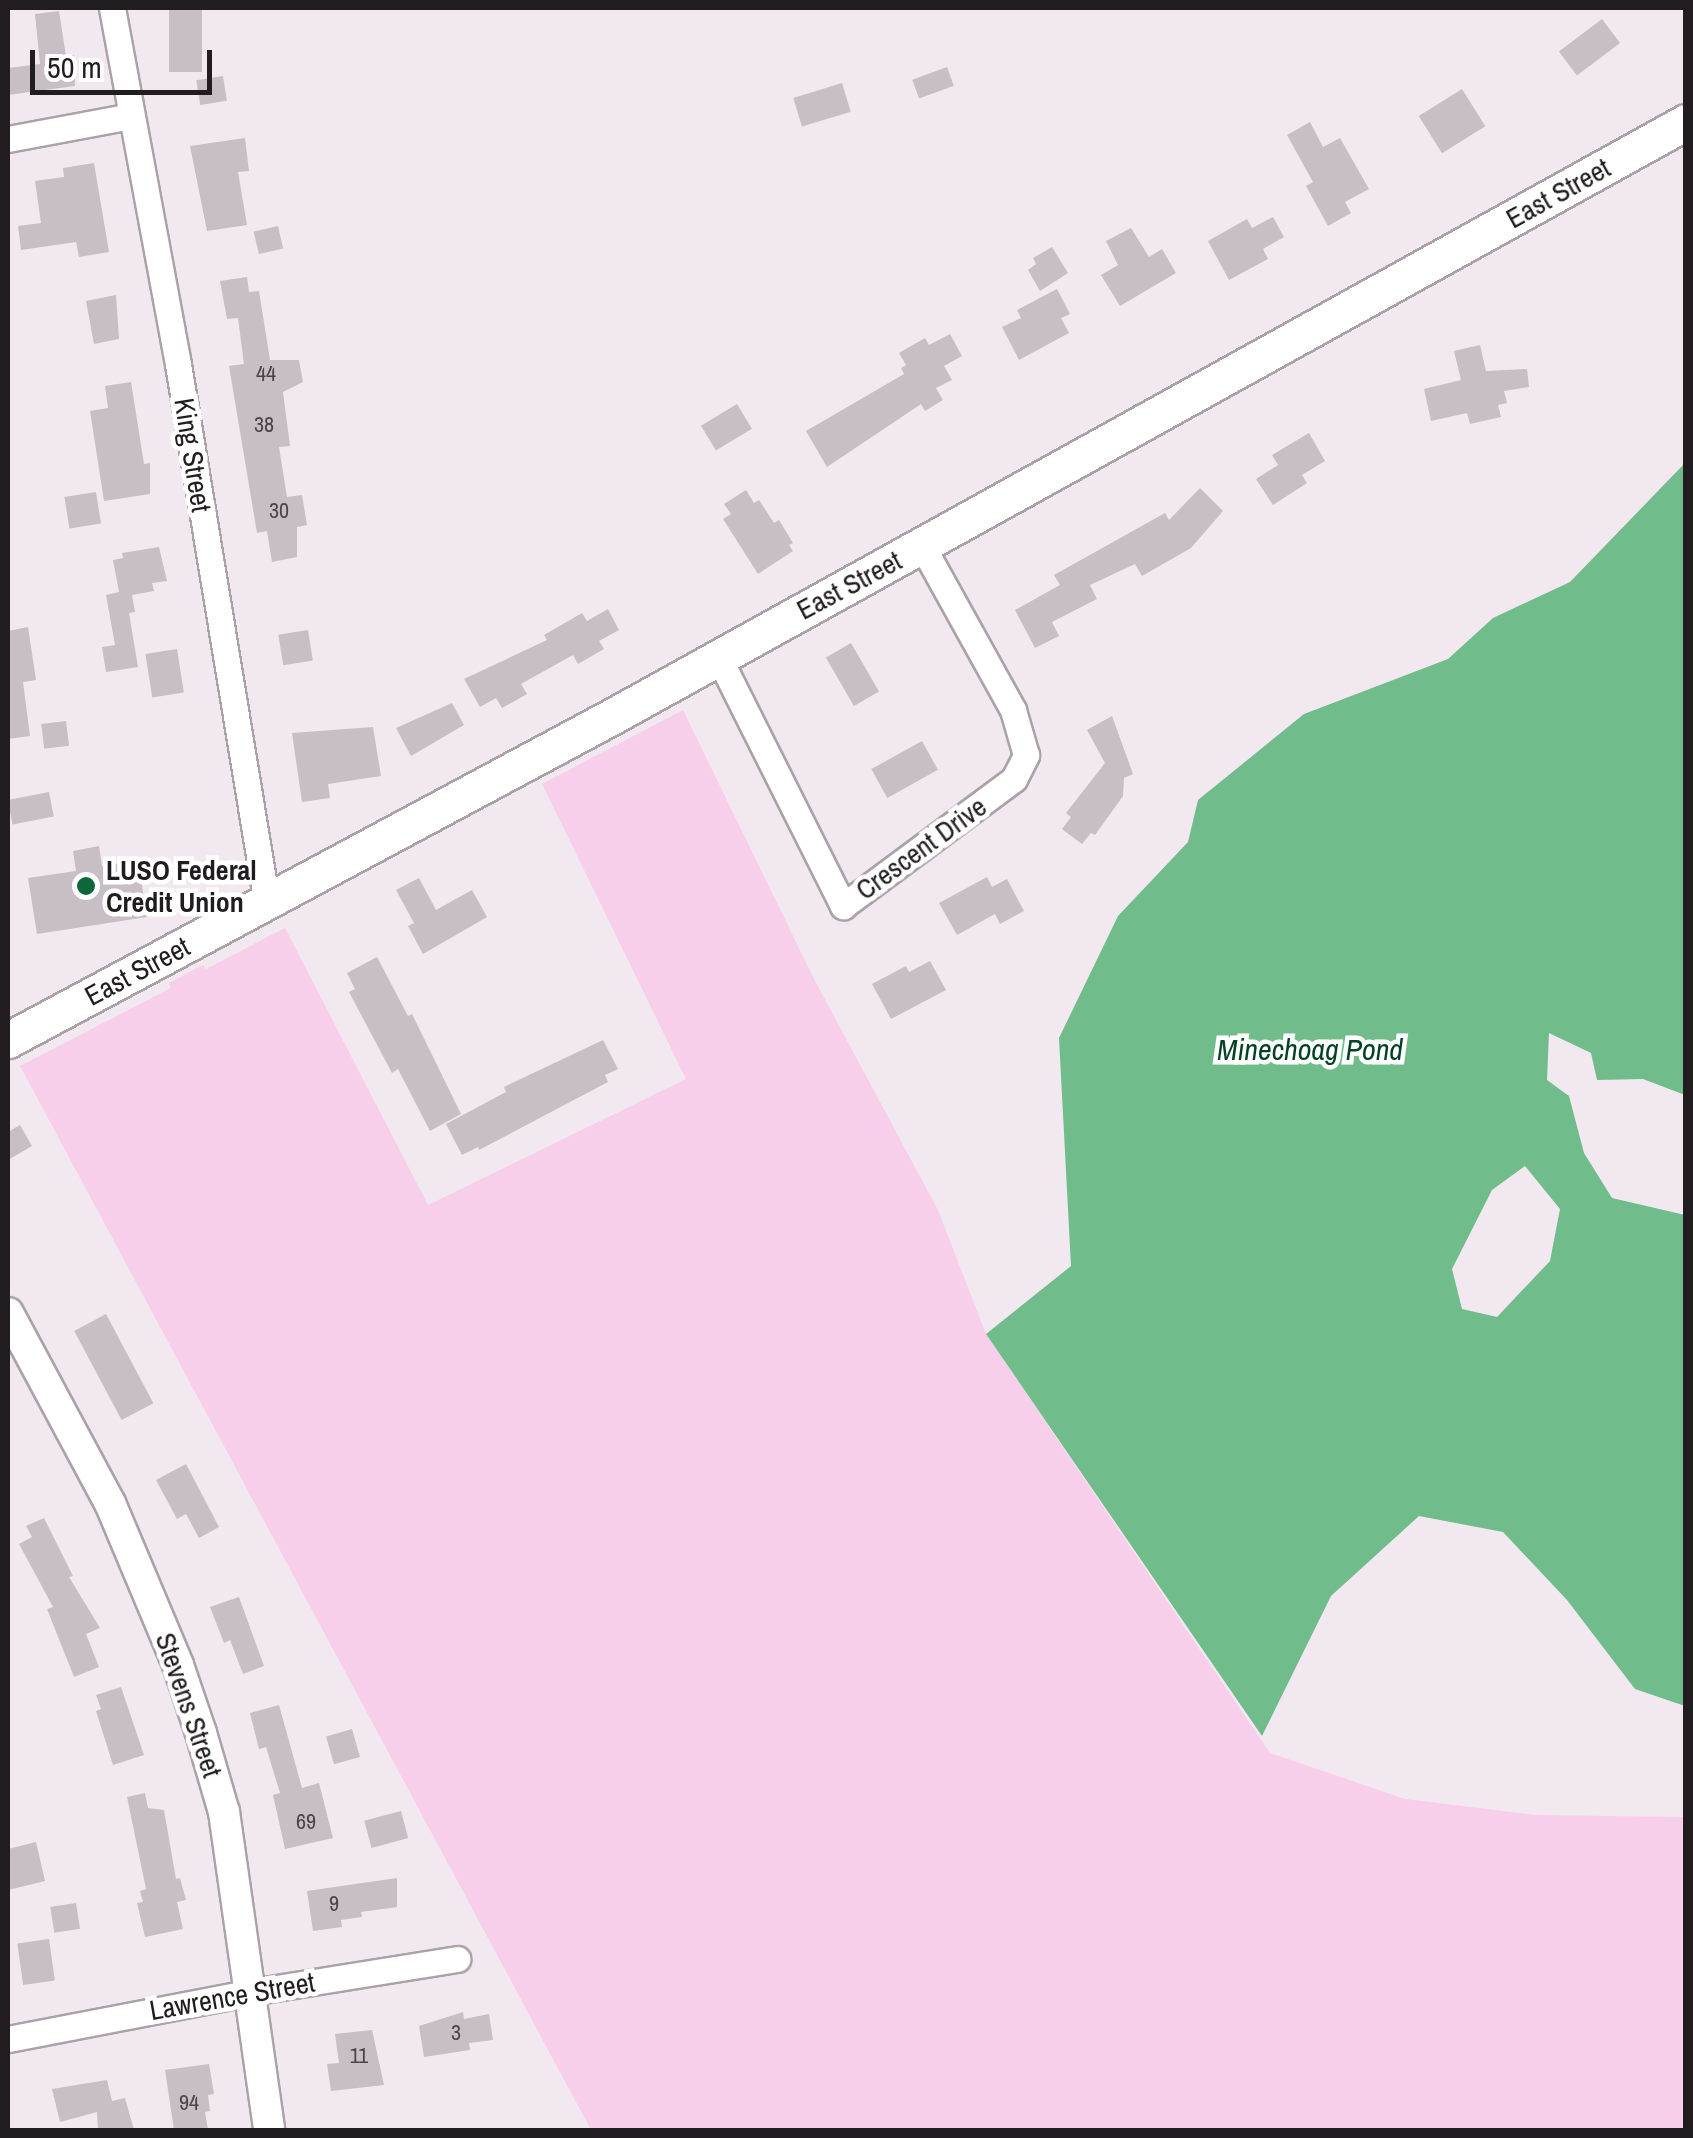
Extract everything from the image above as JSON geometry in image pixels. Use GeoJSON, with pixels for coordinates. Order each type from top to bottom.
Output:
{"type":"FeatureCollection","features":[{"type":"Feature","properties":{"kind":"main road","name":"East Street"},"geometry":{"type":"LineString","coordinates":[[8,1034],[267,904],[1686,122]]}},
{"type":"Feature","properties":{"kind":"street","name":"King Street"},"geometry":{"type":"LineString","coordinates":[[112,8],[178,364],[267,904]]}},
{"type":"Feature","properties":{"kind":"street"},"geometry":{"type":"LineString","coordinates":[[8,138],[131,116]]}},
{"type":"Feature","properties":{"kind":"street","name":"Crescent Drive"},"geometry":{"type":"LineString","coordinates":[[718,656],[843,906],[1014,779],[1026,755],[1014,710],[922,546]]}},
{"type":"Feature","properties":{"kind":"street","name":"Stevens Street"},"geometry":{"type":"LineString","coordinates":[[8,1312],[110,1503],[178,1664],[224,1812],[268,2130]]}},
{"type":"Feature","properties":{"kind":"street","name":"Lawrence Street"},"geometry":{"type":"LineString","coordinates":[[8,2039],[251,1992],[456,1959]]}},
{"type":"Feature","properties":{"kind":"shaded area"},"geometry":{"type":"Polygon","coordinates":[[[683,710],[814,979],[938,1210],[986,1334],[1270,1753],[1405,1799],[1536,1815],[1685,1817],[1685,2130],[591,2130],[20,1066],[171,988],[169,983],[203,965],[206,969],[285,928],[428,1205],[686,1079],[542,784],[683,710]]]}},
{"type":"Feature","properties":{"kind":"water","name":"Minechoag Pond"},"geometry":{"type":"Polygon","coordinates":[[[1685,463],[1685,1095],[1643,1079],[1597,1080],[1591,1053],[1549,1033],[1547,1080],[1569,1096],[1584,1153],[1612,1198],[1685,1215],[1685,1706],[1635,1689],[1567,1600],[1503,1532],[1419,1516],[1331,1596],[1262,1736],[986,1334],[1071,1266],[1059,1038],[1118,916],[1188,842],[1198,800],[1304,714],[1448,659],[1493,618],[1570,582],[1685,463]],[[1525,1166],[1492,1190],[1452,1269],[1462,1309],[1497,1317],[1550,1261],[1560,1209],[1525,1166]]]}},
{"type":"Feature","properties":{"kind":"building"},"geometry":{"type":"Polygon","coordinates":[[[169,8],[202,8],[202,72],[169,72],[169,8]]]}},
{"type":"Feature","properties":{"kind":"building"},"geometry":{"type":"Polygon","coordinates":[[[59,11],[66,56],[74,55],[75,86],[8,95],[8,68],[40,64],[35,14],[59,11]]]}},
{"type":"Feature","properties":{"kind":"building"},"geometry":{"type":"Polygon","coordinates":[[[1602,19],[1620,43],[1577,75],[1559,51],[1602,19]]]}},
{"type":"Feature","properties":{"kind":"building"},"geometry":{"type":"Polygon","coordinates":[[[947,67],[954,86],[919,98],[912,80],[947,67]]]}},
{"type":"Feature","properties":{"kind":"building"},"geometry":{"type":"Polygon","coordinates":[[[223,76],[227,101],[200,105],[196,80],[223,76]]]}},
{"type":"Feature","properties":{"kind":"building"},"geometry":{"type":"Polygon","coordinates":[[[842,83],[851,112],[802,127],[793,98],[842,83]]]}},
{"type":"Feature","properties":{"kind":"building"},"geometry":{"type":"Polygon","coordinates":[[[1462,89],[1485,126],[1442,153],[1419,116],[1462,89]]]}},
{"type":"Feature","properties":{"kind":"building"},"geometry":{"type":"Polygon","coordinates":[[[1310,122],[1323,147],[1340,138],[1369,189],[1345,202],[1351,213],[1328,226],[1306,186],[1313,182],[1287,135],[1310,122]]]}},
{"type":"Feature","properties":{"kind":"building"},"geometry":{"type":"Polygon","coordinates":[[[245,138],[249,171],[238,172],[247,225],[207,231],[190,146],[245,138]]]}},
{"type":"Feature","properties":{"kind":"building"},"geometry":{"type":"Polygon","coordinates":[[[94,163],[109,252],[79,257],[76,242],[21,250],[18,226],[41,223],[35,181],[64,177],[63,168],[94,163]]]}},
{"type":"Feature","properties":{"kind":"building"},"geometry":{"type":"Polygon","coordinates":[[[1273,217],[1284,237],[1263,249],[1268,259],[1229,280],[1208,241],[1247,219],[1252,228],[1273,217]]]}},
{"type":"Feature","properties":{"kind":"building"},"geometry":{"type":"Polygon","coordinates":[[[278,226],[283,248],[259,254],[254,232],[278,226]]]}},
{"type":"Feature","properties":{"kind":"building"},"geometry":{"type":"Polygon","coordinates":[[[1131,228],[1149,257],[1162,249],[1176,273],[1120,306],[1101,275],[1118,265],[1106,241],[1131,228]]]}},
{"type":"Feature","properties":{"kind":"building"},"geometry":{"type":"Polygon","coordinates":[[[1052,247],[1068,273],[1040,291],[1028,270],[1036,264],[1033,258],[1052,247]]]}},
{"type":"Feature","properties":{"kind":"building"},"geometry":{"type":"Polygon","coordinates":[[[247,277],[249,292],[259,291],[270,360],[299,360],[303,382],[283,392],[290,446],[279,447],[287,497],[302,495],[307,525],[297,527],[297,557],[272,562],[267,531],[257,533],[229,366],[244,364],[238,318],[227,319],[220,281],[247,277]]]}},
{"type":"Feature","properties":{"kind":"building"},"geometry":{"type":"Polygon","coordinates":[[[1057,289],[1070,314],[1061,318],[1069,333],[1019,360],[1002,327],[1021,318],[1017,310],[1057,289]]]}},
{"type":"Feature","properties":{"kind":"building"},"geometry":{"type":"Polygon","coordinates":[[[116,295],[119,339],[94,344],[86,301],[116,295]]]}},
{"type":"Feature","properties":{"kind":"building"},"geometry":{"type":"Polygon","coordinates":[[[950,334],[962,356],[944,366],[952,380],[936,388],[943,400],[925,411],[921,404],[827,467],[806,431],[904,374],[901,368],[906,365],[899,353],[925,338],[929,345],[950,334]]]}},
{"type":"Feature","properties":{"kind":"building"},"geometry":{"type":"Polygon","coordinates":[[[1480,345],[1486,371],[1527,369],[1529,387],[1504,391],[1507,403],[1498,405],[1501,417],[1470,424],[1467,413],[1431,421],[1424,389],[1461,380],[1454,351],[1480,345]]]}},
{"type":"Feature","properties":{"kind":"building"},"geometry":{"type":"Polygon","coordinates":[[[131,382],[144,464],[150,463],[150,494],[104,501],[90,411],[108,408],[105,386],[131,382]]]}},
{"type":"Feature","properties":{"kind":"building"},"geometry":{"type":"Polygon","coordinates":[[[737,404],[752,429],[716,450],[701,426],[737,404]]]}},
{"type":"Feature","properties":{"kind":"building"},"geometry":{"type":"Polygon","coordinates":[[[1309,433],[1325,461],[1302,475],[1307,483],[1273,505],[1256,479],[1278,465],[1272,455],[1309,433]]]}},
{"type":"Feature","properties":{"kind":"building"},"geometry":{"type":"Polygon","coordinates":[[[1200,488],[1223,511],[1191,548],[1142,576],[1135,564],[1090,585],[1097,599],[1052,622],[1059,636],[1035,648],[1015,610],[1060,585],[1054,575],[1165,513],[1169,520],[1200,488]]]}},
{"type":"Feature","properties":{"kind":"building"},"geometry":{"type":"Polygon","coordinates":[[[746,490],[754,503],[759,500],[774,523],[779,520],[793,543],[789,545],[793,551],[758,574],[723,519],[731,514],[724,504],[746,490]]]}},
{"type":"Feature","properties":{"kind":"building"},"geometry":{"type":"Polygon","coordinates":[[[96,492],[101,524],[69,529],[64,497],[96,492]]]}},
{"type":"Feature","properties":{"kind":"building"},"geometry":{"type":"Polygon","coordinates":[[[159,547],[167,581],[152,583],[154,591],[132,595],[135,612],[129,613],[138,667],[106,672],[102,647],[115,645],[106,595],[119,592],[113,560],[123,558],[122,553],[159,547]]]}},
{"type":"Feature","properties":{"kind":"building"},"geometry":{"type":"Polygon","coordinates":[[[608,609],[619,630],[599,641],[604,649],[578,664],[573,655],[521,684],[527,694],[502,708],[496,698],[480,707],[464,679],[547,640],[544,635],[582,613],[587,621],[608,609]]]}},
{"type":"Feature","properties":{"kind":"building"},"geometry":{"type":"Polygon","coordinates":[[[28,627],[36,680],[23,682],[30,736],[8,739],[8,631],[28,627]]]}},
{"type":"Feature","properties":{"kind":"building"},"geometry":{"type":"Polygon","coordinates":[[[308,630],[313,661],[283,665],[278,635],[308,630]]]}},
{"type":"Feature","properties":{"kind":"building"},"geometry":{"type":"Polygon","coordinates":[[[851,643],[879,691],[854,706],[826,658],[851,643]]]}},
{"type":"Feature","properties":{"kind":"building"},"geometry":{"type":"Polygon","coordinates":[[[177,649],[184,692],[152,697],[145,654],[177,649]]]}},
{"type":"Feature","properties":{"kind":"building"},"geometry":{"type":"Polygon","coordinates":[[[452,703],[464,725],[411,756],[396,728],[452,703]]]}},
{"type":"Feature","properties":{"kind":"building"},"geometry":{"type":"Polygon","coordinates":[[[1112,716],[1133,774],[1124,778],[1123,796],[1095,835],[1091,833],[1082,844],[1062,829],[1071,817],[1066,813],[1105,763],[1087,730],[1112,716]]]}},
{"type":"Feature","properties":{"kind":"building"},"geometry":{"type":"Polygon","coordinates":[[[66,721],[69,746],[44,749],[41,724],[66,721]]]}},
{"type":"Feature","properties":{"kind":"building"},"geometry":{"type":"Polygon","coordinates":[[[373,727],[381,776],[328,784],[330,798],[302,802],[292,733],[373,727]]]}},
{"type":"Feature","properties":{"kind":"building"},"geometry":{"type":"Polygon","coordinates":[[[922,741],[938,770],[887,798],[871,769],[922,741]]]}},
{"type":"Feature","properties":{"kind":"building"},"geometry":{"type":"Polygon","coordinates":[[[49,792],[54,817],[13,825],[8,800],[49,792]]]}},
{"type":"Feature","properties":{"kind":"building","name":"LUSO Federal Credit Union"},"geometry":{"type":"Polygon","coordinates":[[[99,846],[102,866],[138,860],[147,917],[37,934],[28,878],[76,871],[73,851],[99,846]]]}},
{"type":"Feature","properties":{"kind":"building"},"geometry":{"type":"Polygon","coordinates":[[[987,877],[992,887],[1007,879],[1024,911],[1000,924],[995,914],[957,935],[939,903],[987,877]]]}},
{"type":"Feature","properties":{"kind":"building"},"geometry":{"type":"Polygon","coordinates":[[[419,878],[436,910],[472,890],[487,917],[423,954],[408,926],[414,923],[396,890],[419,878]]]}},
{"type":"Feature","properties":{"kind":"building"},"geometry":{"type":"Polygon","coordinates":[[[377,957],[408,1016],[412,1014],[461,1114],[430,1131],[398,1069],[392,1073],[349,992],[355,989],[347,973],[377,957]]]}},
{"type":"Feature","properties":{"kind":"building"},"geometry":{"type":"Polygon","coordinates":[[[930,961],[946,990],[891,1019],[872,984],[906,966],[909,972],[930,961]]]}},
{"type":"Feature","properties":{"kind":"building"},"geometry":{"type":"Polygon","coordinates":[[[603,1040],[618,1069],[605,1075],[608,1082],[479,1150],[478,1147],[462,1155],[446,1124],[506,1092],[504,1087],[603,1040]]]}},
{"type":"Feature","properties":{"kind":"building"},"geometry":{"type":"Polygon","coordinates":[[[20,1125],[32,1146],[8,1160],[8,1132],[20,1125]]]}},
{"type":"Feature","properties":{"kind":"building"},"geometry":{"type":"Polygon","coordinates":[[[106,1314],[153,1403],[122,1420],[74,1331],[106,1314]]]}},
{"type":"Feature","properties":{"kind":"building"},"geometry":{"type":"Polygon","coordinates":[[[186,1464],[219,1527],[199,1538],[186,1514],[177,1519],[156,1480],[186,1464]]]}},
{"type":"Feature","properties":{"kind":"building"},"geometry":{"type":"Polygon","coordinates":[[[44,1518],[73,1576],[69,1577],[100,1628],[86,1634],[99,1667],[74,1677],[47,1609],[53,1607],[19,1544],[32,1537],[26,1526],[44,1518]]]}},
{"type":"Feature","properties":{"kind":"building"},"geometry":{"type":"Polygon","coordinates":[[[239,1597],[264,1666],[243,1674],[230,1640],[224,1643],[210,1607],[239,1597]]]}},
{"type":"Feature","properties":{"kind":"building"},"geometry":{"type":"Polygon","coordinates":[[[121,1687],[144,1755],[113,1765],[96,1711],[101,1709],[96,1695],[121,1687]]]}},
{"type":"Feature","properties":{"kind":"building"},"geometry":{"type":"Polygon","coordinates":[[[279,1705],[302,1788],[319,1783],[333,1838],[285,1849],[273,1795],[280,1793],[266,1747],[259,1749],[250,1713],[279,1705]]]}},
{"type":"Feature","properties":{"kind":"building"},"geometry":{"type":"Polygon","coordinates":[[[352,1729],[360,1757],[334,1764],[326,1736],[352,1729]]]}},
{"type":"Feature","properties":{"kind":"building"},"geometry":{"type":"Polygon","coordinates":[[[145,1793],[148,1808],[164,1810],[176,1879],[180,1878],[186,1900],[177,1902],[183,1929],[145,1937],[137,1903],[143,1902],[140,1891],[146,1889],[127,1797],[145,1793]]]}},
{"type":"Feature","properties":{"kind":"building"},"geometry":{"type":"Polygon","coordinates":[[[401,1811],[408,1838],[372,1848],[364,1821],[401,1811]]]}},
{"type":"Feature","properties":{"kind":"building"},"geometry":{"type":"Polygon","coordinates":[[[36,1842],[45,1881],[8,1890],[8,1849],[36,1842]]]}},
{"type":"Feature","properties":{"kind":"building"},"geometry":{"type":"Polygon","coordinates":[[[397,1878],[397,1907],[361,1912],[362,1917],[341,1920],[342,1927],[313,1931],[307,1891],[397,1878]]]}},
{"type":"Feature","properties":{"kind":"building"},"geometry":{"type":"Polygon","coordinates":[[[76,1903],[80,1929],[54,1933],[50,1907],[76,1903]]]}},
{"type":"Feature","properties":{"kind":"building"},"geometry":{"type":"Polygon","coordinates":[[[49,1939],[55,1981],[23,1985],[17,1943],[49,1939]]]}},
{"type":"Feature","properties":{"kind":"building"},"geometry":{"type":"Polygon","coordinates":[[[463,2012],[464,2019],[489,2014],[493,2040],[469,2043],[470,2050],[424,2057],[419,2026],[463,2012]]]}},
{"type":"Feature","properties":{"kind":"building"},"geometry":{"type":"Polygon","coordinates":[[[372,2030],[384,2085],[331,2091],[327,2064],[339,2063],[335,2034],[372,2030]]]}},
{"type":"Feature","properties":{"kind":"building"},"geometry":{"type":"Polygon","coordinates":[[[209,2064],[214,2094],[208,2095],[210,2111],[205,2112],[208,2130],[174,2130],[165,2070],[209,2064]]]}},
{"type":"Feature","properties":{"kind":"building"},"geometry":{"type":"Polygon","coordinates":[[[107,2080],[112,2101],[125,2098],[134,2130],[98,2130],[97,2112],[60,2122],[52,2089],[107,2080]]]}},
{"type":"Feature","properties":{"kind":"place","name":"LUSO Federal Credit Union"},"geometry":{"type":"Point","coordinates":[86,886]}}]}
